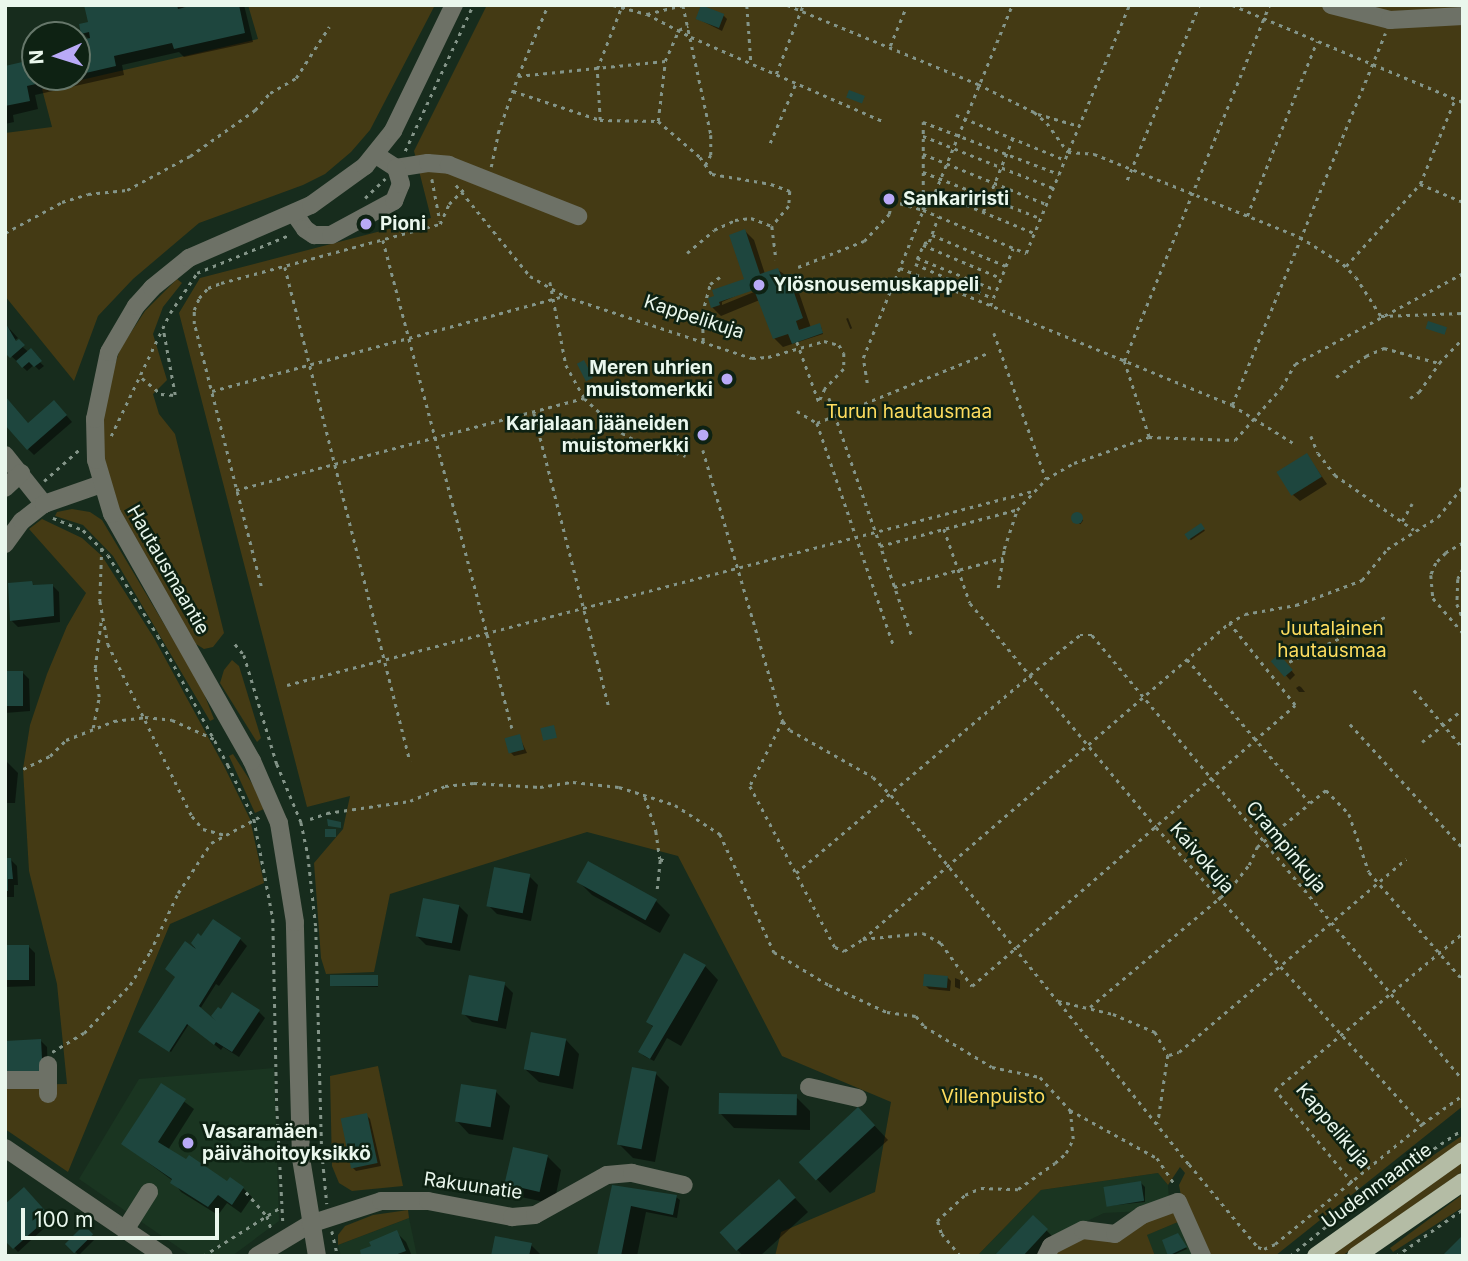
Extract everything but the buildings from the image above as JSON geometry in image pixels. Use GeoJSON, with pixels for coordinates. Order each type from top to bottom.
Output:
{"type":"FeatureCollection","features":[{"type":"Feature","properties":{"kind":"main road","name":"Uudenmaantie"},"geometry":{"type":"LineString","coordinates":[[1316,1256],[1463,1151]]}},
{"type":"Feature","properties":{"kind":"main road"},"geometry":{"type":"LineString","coordinates":[[1356,1256],[1463,1182]]}},
{"type":"Feature","properties":{"kind":"street","name":"Hautausmaantie"},"geometry":{"type":"LineString","coordinates":[[317,1256],[301,1158],[295,922],[279,823],[247,752],[119,530],[101,484],[94,443],[98,395],[109,352],[136,306],[152,288],[189,258],[294,213],[344,184],[376,155],[393,131],[454,5]]}},
{"type":"Feature","properties":{"kind":"street"},"geometry":{"type":"LineString","coordinates":[[1331,5],[1390,20],[1463,16]]}},
{"type":"Feature","properties":{"kind":"street"},"geometry":{"type":"LineString","coordinates":[[294,213],[305,229],[314,235],[331,235],[394,201],[401,184],[396,168],[376,155]]}},
{"type":"Feature","properties":{"kind":"street"},"geometry":{"type":"LineString","coordinates":[[396,168],[428,163],[449,165],[578,216]]}},
{"type":"Feature","properties":{"kind":"street"},"geometry":{"type":"LineString","coordinates":[[5,455],[44,504]]}},
{"type":"Feature","properties":{"kind":"street"},"geometry":{"type":"LineString","coordinates":[[5,488],[21,473]]}},
{"type":"Feature","properties":{"kind":"street"},"geometry":{"type":"LineString","coordinates":[[5,544],[22,521],[44,504],[101,484]]}},
{"type":"Feature","properties":{"kind":"street"},"geometry":{"type":"LineString","coordinates":[[5,1080],[49,1072]]}},
{"type":"Feature","properties":{"kind":"street"},"geometry":{"type":"LineString","coordinates":[[809,1087],[858,1098]]}},
{"type":"Feature","properties":{"kind":"street"},"geometry":{"type":"LineString","coordinates":[[5,1148],[164,1256]]}},
{"type":"Feature","properties":{"kind":"street","name":"Rakuunatie"},"geometry":{"type":"LineString","coordinates":[[257,1256],[310,1224],[368,1204],[394,1199],[428,1201],[512,1217],[535,1214],[589,1182],[621,1172],[684,1185]]}},
{"type":"Feature","properties":{"kind":"street"},"geometry":{"type":"LineString","coordinates":[[125,1230],[149,1192]]}},
{"type":"Feature","properties":{"kind":"street"},"geometry":{"type":"LineString","coordinates":[[1046,1256],[1051,1247],[1083,1230],[1115,1234],[1142,1215],[1178,1202],[1202,1256]]}},
{"type":"Feature","properties":{"kind":"path"},"geometry":{"type":"LineString","coordinates":[[440,224],[449,204],[461,191],[483,178],[518,76],[548,5]]}},
{"type":"Feature","properties":{"kind":"path"},"geometry":{"type":"LineString","coordinates":[[613,5],[647,13],[691,37],[885,122]]}},
{"type":"Feature","properties":{"kind":"path"},"geometry":{"type":"LineString","coordinates":[[647,13],[683,5],[711,135],[711,155],[706,165]]}},
{"type":"Feature","properties":{"kind":"path"},"geometry":{"type":"LineString","coordinates":[[747,5],[751,63]]}},
{"type":"Feature","properties":{"kind":"path"},"geometry":{"type":"LineString","coordinates":[[787,5],[978,84],[1034,112],[1079,126]]}},
{"type":"Feature","properties":{"kind":"path"},"geometry":{"type":"LineString","coordinates":[[776,74],[803,5]]}},
{"type":"Feature","properties":{"kind":"path"},"geometry":{"type":"LineString","coordinates":[[890,46],[907,5]]}},
{"type":"Feature","properties":{"kind":"path"},"geometry":{"type":"LineString","coordinates":[[867,383],[863,358],[923,210],[935,192],[1012,5]]}},
{"type":"Feature","properties":{"kind":"path"},"geometry":{"type":"LineString","coordinates":[[798,267],[864,241],[889,214],[892,201],[923,210],[1026,253],[1129,5]]}},
{"type":"Feature","properties":{"kind":"path"},"geometry":{"type":"LineString","coordinates":[[1127,180],[1199,5]]}},
{"type":"Feature","properties":{"kind":"path"},"geometry":{"type":"LineString","coordinates":[[1232,5],[1463,102]]}},
{"type":"Feature","properties":{"kind":"path"},"geometry":{"type":"LineString","coordinates":[[1149,437],[1124,361],[1269,5]]}},
{"type":"Feature","properties":{"kind":"path"},"geometry":{"type":"LineString","coordinates":[[600,120],[597,69],[621,8]]}},
{"type":"Feature","properties":{"kind":"path"},"geometry":{"type":"LineString","coordinates":[[1232,405],[1390,20]]}},
{"type":"Feature","properties":{"kind":"path"},"geometry":{"type":"LineString","coordinates":[[658,121],[665,61],[679,30],[688,26]]}},
{"type":"Feature","properties":{"kind":"path"},"geometry":{"type":"LineString","coordinates":[[5,233],[62,202],[88,194],[127,190],[190,156],[255,110],[270,93],[296,78],[329,27]]}},
{"type":"Feature","properties":{"kind":"path"},"geometry":{"type":"LineString","coordinates":[[1247,216],[1317,41]]}},
{"type":"Feature","properties":{"kind":"path"},"geometry":{"type":"LineString","coordinates":[[518,76],[665,61]]}},
{"type":"Feature","properties":{"kind":"path"},"geometry":{"type":"LineString","coordinates":[[770,143],[796,83]]}},
{"type":"Feature","properties":{"kind":"path"},"geometry":{"type":"LineString","coordinates":[[513,91],[600,120],[658,121],[717,176],[771,184],[790,191],[789,206],[772,226],[776,260]]}},
{"type":"Feature","properties":{"kind":"path"},"geometry":{"type":"LineString","coordinates":[[1346,266],[1420,184],[1455,99]]}},
{"type":"Feature","properties":{"kind":"path"},"geometry":{"type":"LineString","coordinates":[[1034,112],[1047,122],[1068,152]]}},
{"type":"Feature","properties":{"kind":"path"},"geometry":{"type":"LineString","coordinates":[[956,115],[1065,160]]}},
{"type":"Feature","properties":{"kind":"path"},"geometry":{"type":"LineString","coordinates":[[923,210],[922,135],[923,122],[926,121],[1059,174]]}},
{"type":"Feature","properties":{"kind":"path"},"geometry":{"type":"LineString","coordinates":[[922,135],[1053,188]]}},
{"type":"Feature","properties":{"kind":"path"},"geometry":{"type":"LineString","coordinates":[[983,212],[1013,139]]}},
{"type":"Feature","properties":{"kind":"path"},"geometry":{"type":"LineString","coordinates":[[1068,152],[1094,154],[1300,237],[1346,266],[1381,316]]}},
{"type":"Feature","properties":{"kind":"path"},"geometry":{"type":"LineString","coordinates":[[923,154],[1046,204]]}},
{"type":"Feature","properties":{"kind":"path"},"geometry":{"type":"LineString","coordinates":[[428,163],[440,224]]}},
{"type":"Feature","properties":{"kind":"path"},"geometry":{"type":"LineString","coordinates":[[923,172],[1040,218]]}},
{"type":"Feature","properties":{"kind":"path","name":"Kappelikuja"},"geometry":{"type":"LineString","coordinates":[[454,183],[530,276],[552,291],[704,342],[761,358],[800,348],[830,341],[839,345],[844,353],[844,369],[825,389],[819,402],[800,348]]}},
{"type":"Feature","properties":{"kind":"path"},"geometry":{"type":"LineString","coordinates":[[1420,184],[1463,202]]}},
{"type":"Feature","properties":{"kind":"path"},"geometry":{"type":"LineString","coordinates":[[935,192],[1034,233]]}},
{"type":"Feature","properties":{"kind":"path"},"geometry":{"type":"LineString","coordinates":[[911,272],[923,246],[929,242],[939,217]]}},
{"type":"Feature","properties":{"kind":"path"},"geometry":{"type":"LineString","coordinates":[[687,253],[714,230],[735,220],[759,220],[772,226]]}},
{"type":"Feature","properties":{"kind":"path"},"geometry":{"type":"LineString","coordinates":[[261,586],[194,324],[194,310],[199,298],[208,288],[220,283],[440,224]]}},
{"type":"Feature","properties":{"kind":"path"},"geometry":{"type":"LineString","coordinates":[[932,235],[1006,266]]}},
{"type":"Feature","properties":{"kind":"path"},"geometry":{"type":"LineString","coordinates":[[383,240],[512,728]]}},
{"type":"Feature","properties":{"kind":"path"},"geometry":{"type":"LineString","coordinates":[[923,246],[1001,278]]}},
{"type":"Feature","properties":{"kind":"path"},"geometry":{"type":"LineString","coordinates":[[990,306],[1013,248]]}},
{"type":"Feature","properties":{"kind":"path"},"geometry":{"type":"LineString","coordinates":[[918,258],[996,290]]}},
{"type":"Feature","properties":{"kind":"path"},"geometry":{"type":"LineString","coordinates":[[915,264],[993,298]]}},
{"type":"Feature","properties":{"kind":"path"},"geometry":{"type":"LineString","coordinates":[[285,267],[410,761]]}},
{"type":"Feature","properties":{"kind":"path"},"geometry":{"type":"LineString","coordinates":[[900,268],[1232,405],[1295,444]]}},
{"type":"Feature","properties":{"kind":"path"},"geometry":{"type":"LineString","coordinates":[[142,378],[161,394],[175,395],[163,329],[170,313],[197,273]]}},
{"type":"Feature","properties":{"kind":"path"},"geometry":{"type":"LineString","coordinates":[[998,588],[1003,558],[1017,510],[1046,479],[1074,463],[1149,437],[1235,440],[1280,388],[1295,364],[1463,273]]}},
{"type":"Feature","properties":{"kind":"path"},"geometry":{"type":"LineString","coordinates":[[704,342],[702,314],[709,284],[720,277]]}},
{"type":"Feature","properties":{"kind":"path"},"geometry":{"type":"LineString","coordinates":[[550,282],[566,365],[584,398],[628,436],[686,456]]}},
{"type":"Feature","properties":{"kind":"path"},"geometry":{"type":"LineString","coordinates":[[212,391],[554,301],[564,296]]}},
{"type":"Feature","properties":{"kind":"path"},"geometry":{"type":"LineString","coordinates":[[1381,316],[1463,313]]}},
{"type":"Feature","properties":{"kind":"path"},"geometry":{"type":"LineString","coordinates":[[994,334],[1046,479]]}},
{"type":"Feature","properties":{"kind":"path"},"geometry":{"type":"LineString","coordinates":[[1410,398],[1419,392],[1439,363],[1463,338]]}},
{"type":"Feature","properties":{"kind":"path"},"geometry":{"type":"LineString","coordinates":[[797,342],[800,348]]}},
{"type":"Feature","properties":{"kind":"path"},"geometry":{"type":"LineString","coordinates":[[1336,376],[1366,356],[1384,348],[1439,363]]}},
{"type":"Feature","properties":{"kind":"path"},"geometry":{"type":"LineString","coordinates":[[817,423],[990,352]]}},
{"type":"Feature","properties":{"kind":"path"},"geometry":{"type":"LineString","coordinates":[[236,490],[584,398]]}},
{"type":"Feature","properties":{"kind":"path"},"geometry":{"type":"LineString","coordinates":[[829,398],[912,636]]}},
{"type":"Feature","properties":{"kind":"path"},"geometry":{"type":"LineString","coordinates":[[797,411],[817,423],[894,646]]}},
{"type":"Feature","properties":{"kind":"path"},"geometry":{"type":"LineString","coordinates":[[534,413],[609,708]]}},
{"type":"Feature","properties":{"kind":"path"},"geometry":{"type":"LineString","coordinates":[[1311,436],[1318,453],[1335,475],[1415,530]]}},
{"type":"Feature","properties":{"kind":"path"},"geometry":{"type":"LineString","coordinates":[[703,450],[783,721],[790,730],[873,777],[891,795],[1258,1247],[1264,1249],[1275,1244],[1422,1124],[1463,1095]]}},
{"type":"Feature","properties":{"kind":"path"},"geometry":{"type":"LineString","coordinates":[[783,721],[750,786],[835,947],[844,951],[863,939],[1229,623],[1245,614],[1296,605],[1362,580],[1387,549],[1438,517],[1463,486]]}},
{"type":"Feature","properties":{"kind":"path"},"geometry":{"type":"LineString","coordinates":[[287,685],[1033,491]]}},
{"type":"Feature","properties":{"kind":"path"},"geometry":{"type":"LineString","coordinates":[[44,504],[54,519],[83,530],[103,548],[158,636],[254,819],[273,919],[281,1207],[284,1223]]}},
{"type":"Feature","properties":{"kind":"path"},"geometry":{"type":"LineString","coordinates":[[1402,521],[1412,504]]}},
{"type":"Feature","properties":{"kind":"path"},"geometry":{"type":"LineString","coordinates":[[880,546],[1017,510]]}},
{"type":"Feature","properties":{"kind":"path","name":"Kaivokuja"},"geometry":{"type":"LineString","coordinates":[[944,529],[970,603],[1156,827],[1341,1037],[1422,1124]]}},
{"type":"Feature","properties":{"kind":"path"},"geometry":{"type":"LineString","coordinates":[[1463,543],[1436,563],[1431,575],[1433,598],[1463,633]]}},
{"type":"Feature","properties":{"kind":"path"},"geometry":{"type":"LineString","coordinates":[[93,728],[99,697],[95,668],[101,619],[103,548]]}},
{"type":"Feature","properties":{"kind":"path"},"geometry":{"type":"LineString","coordinates":[[894,587],[1003,558]]}},
{"type":"Feature","properties":{"kind":"path"},"geometry":{"type":"LineString","coordinates":[[1463,569],[1458,579],[1457,604],[1463,619]]}},
{"type":"Feature","properties":{"kind":"path"},"geometry":{"type":"LineString","coordinates":[[1289,662],[1385,617]]}},
{"type":"Feature","properties":{"kind":"path"},"geometry":{"type":"LineString","coordinates":[[101,619],[108,644],[192,816],[203,829],[225,835]]}},
{"type":"Feature","properties":{"kind":"path"},"geometry":{"type":"LineString","coordinates":[[863,939],[923,933],[932,936],[972,986],[1016,949],[1295,705],[1229,623]]}},
{"type":"Feature","properties":{"kind":"path","name":"Crampinkuja"},"geometry":{"type":"LineString","coordinates":[[1030,675],[1080,635],[1088,633],[1096,638],[1463,1080]]}},
{"type":"Feature","properties":{"kind":"path"},"geometry":{"type":"LineString","coordinates":[[1187,659],[1310,803]]}},
{"type":"Feature","properties":{"kind":"path"},"geometry":{"type":"LineString","coordinates":[[796,873],[1030,675]]}},
{"type":"Feature","properties":{"kind":"path"},"geometry":{"type":"LineString","coordinates":[[1414,690],[1463,748]]}},
{"type":"Feature","properties":{"kind":"path"},"geometry":{"type":"LineString","coordinates":[[1422,742],[1463,709]]}},
{"type":"Feature","properties":{"kind":"path"},"geometry":{"type":"LineString","coordinates":[[23,769],[50,756],[66,740],[93,728],[145,717],[172,720],[214,739]]}},
{"type":"Feature","properties":{"kind":"path"},"geometry":{"type":"LineString","coordinates":[[1350,724],[1463,848]]}},
{"type":"Feature","properties":{"kind":"path"},"geometry":{"type":"LineString","coordinates":[[310,819],[327,813],[410,801],[444,786],[474,783],[540,787],[573,782],[619,787],[675,805],[720,834],[774,951],[796,968],[887,1012],[916,1016],[924,1026],[992,1067],[1040,1077],[1070,1110],[1157,1158],[1174,1183]]}},
{"type":"Feature","properties":{"kind":"path"},"geometry":{"type":"LineString","coordinates":[[1090,1007],[1219,898],[1249,864],[1263,841],[1326,790],[1349,814],[1363,860],[1379,884],[1463,980]]}},
{"type":"Feature","properties":{"kind":"path"},"geometry":{"type":"LineString","coordinates":[[645,797],[656,831],[660,859],[657,889]]}},
{"type":"Feature","properties":{"kind":"path"},"geometry":{"type":"LineString","coordinates":[[49,1072],[130,985],[200,856],[211,842],[254,819]]}},
{"type":"Feature","properties":{"kind":"path"},"geometry":{"type":"LineString","coordinates":[[660,859],[666,861]]}},
{"type":"Feature","properties":{"kind":"path"},"geometry":{"type":"LineString","coordinates":[[1168,1055],[1178,1052],[1406,859]]}},
{"type":"Feature","properties":{"kind":"path"},"geometry":{"type":"LineString","coordinates":[[1341,1037],[1463,933]]}},
{"type":"Feature","properties":{"kind":"path"},"geometry":{"type":"LineString","coordinates":[[1058,1001],[1090,1007],[1131,1020],[1154,1031],[1168,1055],[1158,1124]]}},
{"type":"Feature","properties":{"kind":"path","name":"Kappelikuja"},"geometry":{"type":"LineString","coordinates":[[1341,1037],[1275,1090],[1363,1196]]}},
{"type":"Feature","properties":{"kind":"path"},"geometry":{"type":"LineString","coordinates":[[960,1256],[941,1233],[937,1221],[965,1195],[981,1188],[1018,1189],[1055,1163],[1066,1153],[1073,1139],[1070,1110]]}},
{"type":"Feature","properties":{"kind":"path"},"geometry":{"type":"LineString","coordinates":[[1290,1256],[1363,1196],[1463,1129]]}},
{"type":"Feature","properties":{"kind":"path"},"geometry":{"type":"LineString","coordinates":[[246,1192],[267,1216],[272,1231]]}},
{"type":"Feature","properties":{"kind":"path"},"geometry":{"type":"LineString","coordinates":[[203,1256],[281,1207]]}},
{"type":"Feature","properties":{"kind":"path"},"geometry":{"type":"LineString","coordinates":[[1395,1256],[1463,1209]]}},
{"type":"Feature","properties":{"kind":"path"},"geometry":{"type":"LineString","coordinates":[[332,1233],[338,1256]]}},
{"type":"Feature","properties":{"kind":"shaded area","name":"Vasaramäen päivähoitoyksikkö"},"geometry":{"type":"Polygon","coordinates":[[[274,1068],[279,1221],[232,1256],[191,1256],[79,1179],[139,1079],[274,1068]]]}},
{"type":"Feature","properties":{"kind":"shaded area"},"geometry":{"type":"Polygon","coordinates":[[[1158,1173],[1168,1185],[1169,1200],[1144,1211],[1104,1213],[1062,1233],[1035,1256],[977,1256],[1041,1190],[1158,1173]]]}},
{"type":"Feature","properties":{"kind":"shaded area"},"geometry":{"type":"Polygon","coordinates":[[[409,1218],[417,1256],[341,1256],[338,1245],[409,1218]]]}},
{"type":"Feature","properties":{"kind":"shaded area"},"geometry":{"type":"Polygon","coordinates":[[[1178,1222],[1194,1255],[1155,1256],[1146,1235],[1178,1222]]]}},
{"type":"Feature","properties":{"kind":"green space"},"geometry":{"type":"Polygon","coordinates":[[[248,5],[435,5],[370,130],[351,152],[325,174],[303,185],[199,223],[133,279],[98,316],[74,381],[5,296],[5,133],[52,127],[43,91],[91,91],[91,78],[258,39],[248,5]]]}},
{"type":"Feature","properties":{"kind":"green space","name":"Turun hautausmaa"},"geometry":{"type":"Polygon","coordinates":[[[487,5],[1316,5],[1361,18],[1463,19],[1463,1106],[1275,1256],[1208,1256],[1181,1196],[1179,1185],[1185,1173],[1180,1167],[1168,1185],[1158,1173],[1041,1190],[977,1256],[775,1256],[781,1232],[875,1192],[891,1102],[782,1056],[678,856],[587,832],[390,894],[374,972],[326,974],[321,958],[314,863],[343,829],[350,796],[307,807],[179,313],[200,278],[431,218],[414,151],[487,5]]]}},
{"type":"Feature","properties":{"kind":"green space"},"geometry":{"type":"Polygon","coordinates":[[[1356,5],[1463,5],[1463,10],[1384,13],[1356,5]]]}},
{"type":"Feature","properties":{"kind":"green space"},"geometry":{"type":"Polygon","coordinates":[[[177,279],[182,283],[163,307],[153,334],[167,380],[153,394],[159,414],[175,434],[224,633],[213,647],[204,649],[196,644],[136,547],[109,485],[104,453],[103,424],[107,390],[120,349],[145,311],[177,279]]]}},
{"type":"Feature","properties":{"kind":"green space"},"geometry":{"type":"Polygon","coordinates":[[[72,509],[90,512],[102,520],[201,686],[214,719],[210,721],[113,556],[83,525],[55,516],[57,512],[72,509]]]}},
{"type":"Feature","properties":{"kind":"green space"},"geometry":{"type":"Polygon","coordinates":[[[42,519],[82,538],[102,556],[154,638],[250,819],[264,883],[170,924],[68,1172],[5,1129],[5,1085],[67,1084],[57,984],[29,871],[23,769],[30,725],[47,674],[67,626],[86,593],[29,529],[42,519]]]}},
{"type":"Feature","properties":{"kind":"green space"},"geometry":{"type":"Polygon","coordinates":[[[232,660],[239,666],[261,738],[257,742],[220,683],[224,670],[232,660]]]}},
{"type":"Feature","properties":{"kind":"green space"},"geometry":{"type":"Polygon","coordinates":[[[233,754],[253,785],[264,809],[255,813],[229,756],[233,754]]]}},
{"type":"Feature","properties":{"kind":"green space"},"geometry":{"type":"Polygon","coordinates":[[[378,1066],[403,1186],[352,1191],[339,1183],[332,1166],[330,1076],[378,1066]]]}},
{"type":"Feature","properties":{"kind":"green space"},"geometry":{"type":"Polygon","coordinates":[[[1463,1135],[1463,1145],[1428,1170],[1390,1191],[1387,1187],[1463,1135]]]}},
{"type":"Feature","properties":{"kind":"green space"},"geometry":{"type":"Polygon","coordinates":[[[1463,1162],[1463,1171],[1342,1256],[1330,1256],[1463,1162]]]}},
{"type":"Feature","properties":{"kind":"green space"},"geometry":{"type":"Polygon","coordinates":[[[1463,1194],[1463,1207],[1393,1252],[1390,1248],[1463,1194]]]}},
{"type":"Feature","properties":{"kind":"green space"},"geometry":{"type":"Polygon","coordinates":[[[408,1210],[409,1218],[338,1245],[338,1235],[345,1226],[373,1215],[408,1210]]]}},
{"type":"Feature","properties":{"kind":"green space"},"geometry":{"type":"Polygon","coordinates":[[[1175,1211],[1178,1222],[1147,1235],[1155,1256],[1053,1256],[1058,1247],[1175,1211]]]}},
{"type":"Feature","properties":{"kind":"place","name":"Sankariristi"},"geometry":{"type":"Point","coordinates":[889,199]}},
{"type":"Feature","properties":{"kind":"place","name":"Pioni"},"geometry":{"type":"Point","coordinates":[366,224]}},
{"type":"Feature","properties":{"kind":"place","name":"Ylösnousemuskappeli"},"geometry":{"type":"Point","coordinates":[759,285]}},
{"type":"Feature","properties":{"kind":"place","name":"Meren uhrien muistomerkki"},"geometry":{"type":"Point","coordinates":[727,379]}},
{"type":"Feature","properties":{"kind":"place","name":"Karjalaan jääneiden muistomerkki"},"geometry":{"type":"Point","coordinates":[703,435]}},
{"type":"Feature","properties":{"kind":"place","name":"Vasaramäen päivähoitoyksikkö"},"geometry":{"type":"Point","coordinates":[188,1143]}},
{"type":"Feature","properties":{"kind":"park label","name":"Juutalainen hautausmaa"},"geometry":{"type":"Point","coordinates":[1332,640]}},
{"type":"Feature","properties":{"kind":"park label","name":"Villenpuisto"},"geometry":{"type":"Point","coordinates":[993,1097]}}]}
